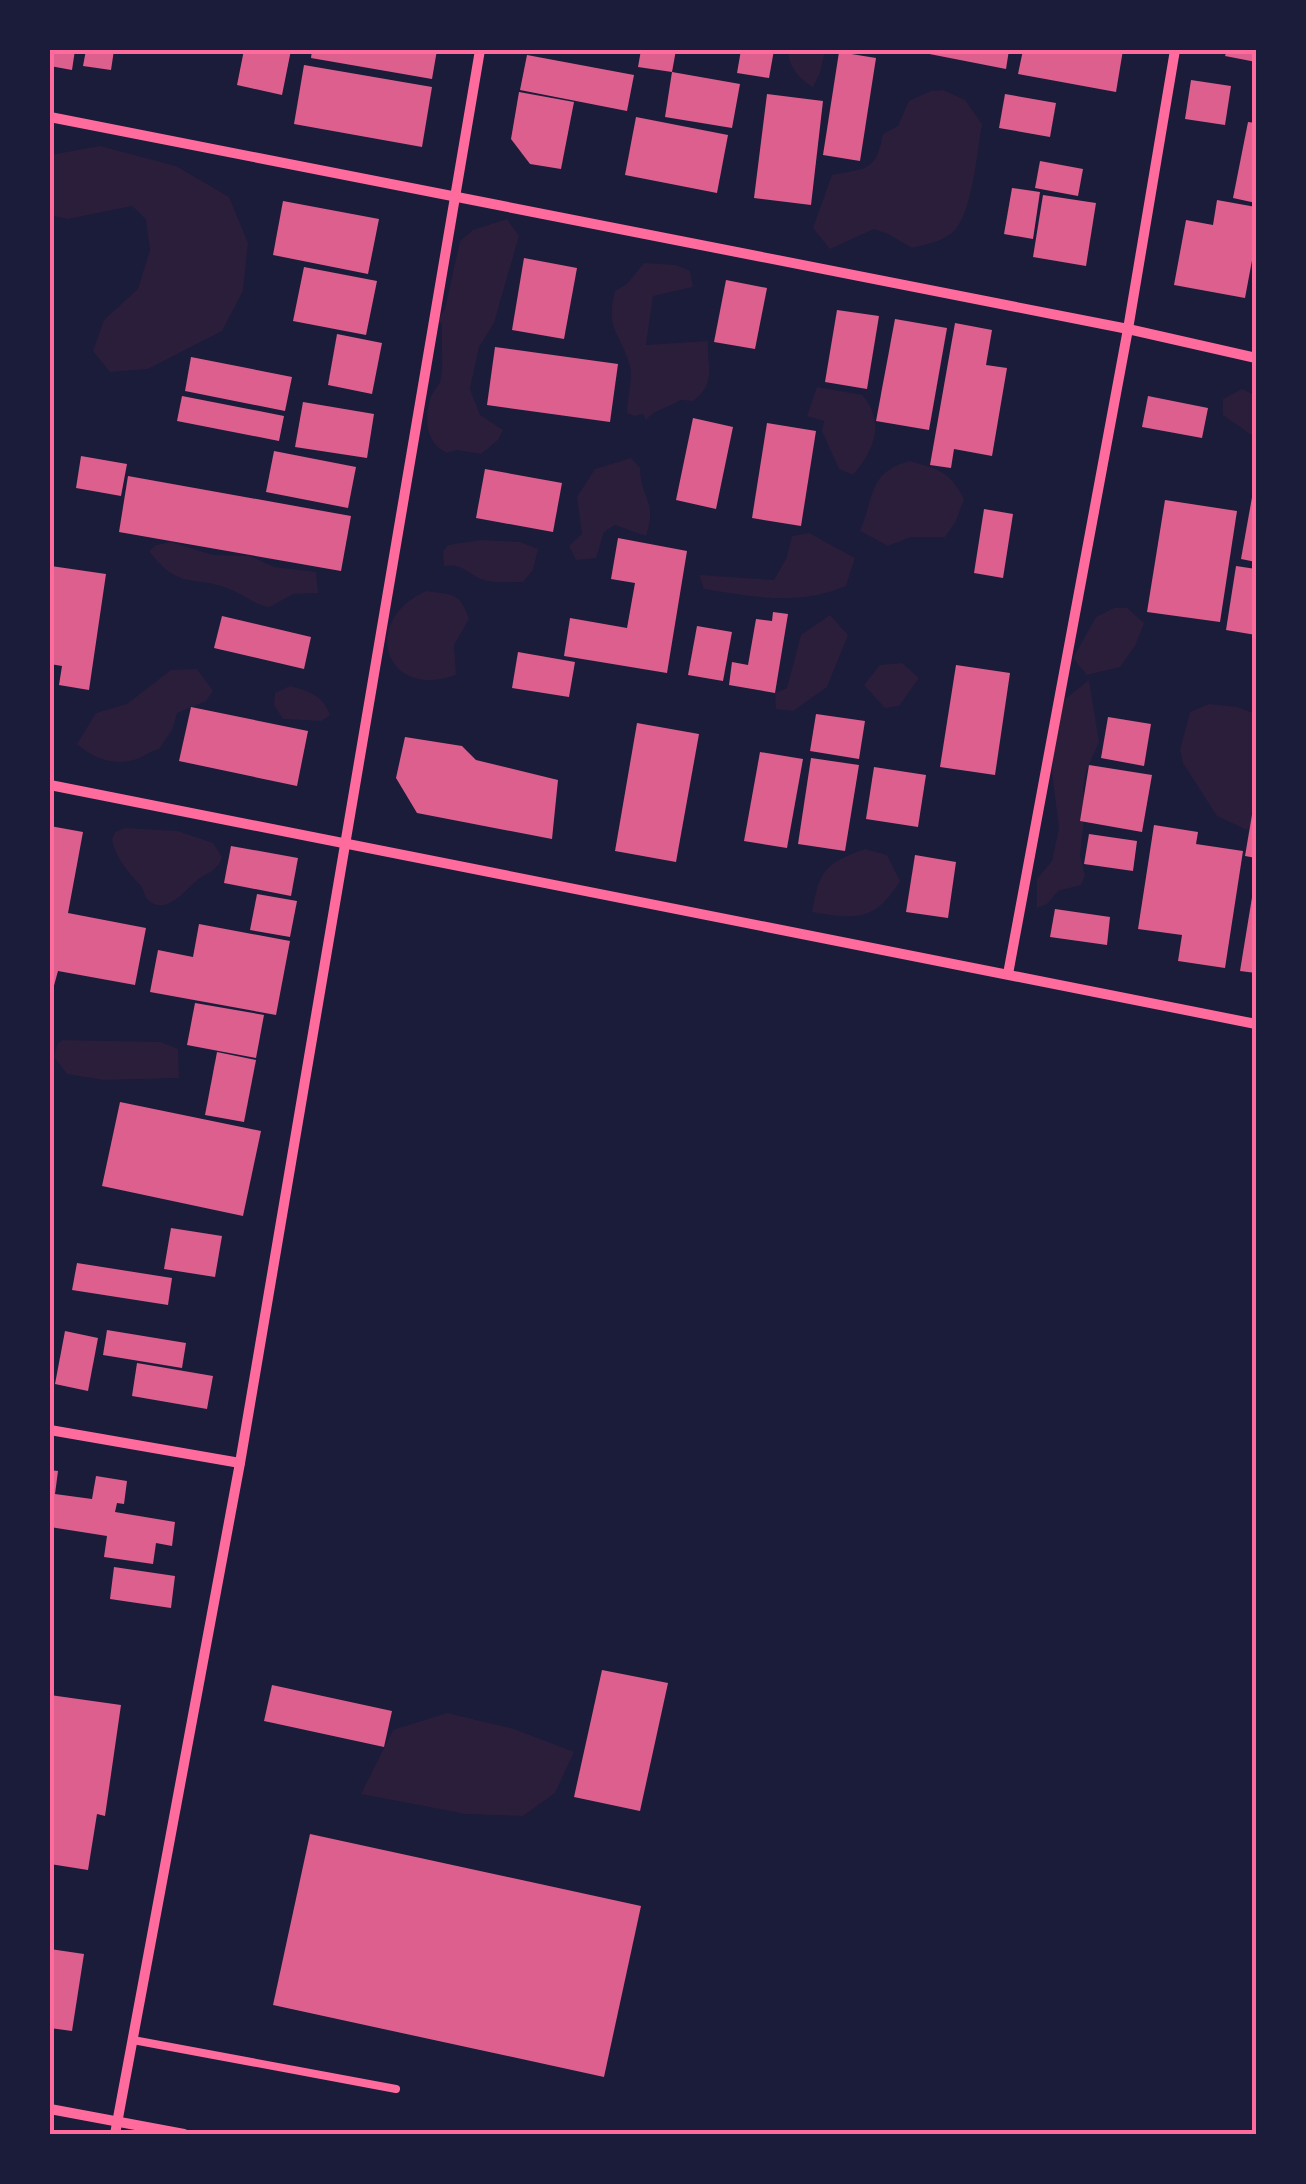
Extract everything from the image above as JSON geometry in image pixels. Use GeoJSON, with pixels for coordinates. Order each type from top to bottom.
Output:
{"type":"FeatureCollection","features":[{"type":"Feature","properties":{"kind":"street"},"geometry":{"type":"LineString","coordinates":[[115,2134],[240,1463],[480,50]]}},
{"type":"Feature","properties":{"kind":"street"},"geometry":{"type":"LineString","coordinates":[[1008,974],[1128,329],[1175,50]]}},
{"type":"Feature","properties":{"kind":"street"},"geometry":{"type":"LineString","coordinates":[[50,117],[1128,329],[1256,358]]}},
{"type":"Feature","properties":{"kind":"street"},"geometry":{"type":"LineString","coordinates":[[50,785],[1256,1024]]}},
{"type":"Feature","properties":{"kind":"street"},"geometry":{"type":"LineString","coordinates":[[50,1430],[240,1463]]}},
{"type":"Feature","properties":{"kind":"street"},"geometry":{"type":"LineString","coordinates":[[50,2108],[184,2134]]}},
{"type":"Feature","properties":{"kind":"lane"},"geometry":{"type":"LineString","coordinates":[[133,2040],[396,2088]]}},
{"type":"Feature","properties":{"kind":"shaded area"},"geometry":{"type":"Polygon","coordinates":[[[788,50],[825,50],[813,87],[795,72],[788,50]]]}},
{"type":"Feature","properties":{"kind":"shaded area"},"geometry":{"type":"Polygon","coordinates":[[[943,90],[965,100],[982,124],[970,195],[955,230],[940,240],[912,248],[874,229],[830,249],[813,228],[832,175],[868,166],[877,155],[883,134],[898,126],[909,101],[943,90]]]}},
{"type":"Feature","properties":{"kind":"shaded area"},"geometry":{"type":"Polygon","coordinates":[[[100,146],[176,166],[229,197],[248,243],[243,291],[222,331],[148,369],[110,372],[93,351],[104,320],[138,289],[150,250],[146,219],[132,206],[68,219],[50,215],[50,155],[100,146]]]}},
{"type":"Feature","properties":{"kind":"shaded area"},"geometry":{"type":"Polygon","coordinates":[[[507,219],[519,236],[494,323],[479,347],[470,389],[480,415],[503,430],[498,440],[481,454],[456,450],[447,453],[434,443],[427,421],[431,396],[441,377],[442,324],[437,321],[445,309],[460,241],[473,230],[507,219]]]}},
{"type":"Feature","properties":{"kind":"shaded area"},"geometry":{"type":"Polygon","coordinates":[[[644,263],[676,265],[690,271],[693,287],[653,296],[646,345],[708,341],[709,366],[705,388],[693,401],[680,400],[646,420],[643,414],[627,413],[630,366],[612,315],[615,291],[627,284],[644,263]]]}},
{"type":"Feature","properties":{"kind":"shaded area"},"geometry":{"type":"Polygon","coordinates":[[[817,387],[862,395],[874,416],[871,446],[853,475],[839,469],[822,431],[824,421],[807,416],[817,387]]]}},
{"type":"Feature","properties":{"kind":"shaded area"},"geometry":{"type":"Polygon","coordinates":[[[1242,389],[1256,396],[1256,434],[1223,415],[1223,399],[1242,389]]]}},
{"type":"Feature","properties":{"kind":"shaded area"},"geometry":{"type":"Polygon","coordinates":[[[631,458],[640,468],[650,507],[646,536],[615,525],[604,532],[596,558],[576,560],[569,546],[582,534],[577,497],[595,469],[631,458]]]}},
{"type":"Feature","properties":{"kind":"shaded area"},"geometry":{"type":"Polygon","coordinates":[[[910,461],[942,472],[964,499],[945,537],[911,537],[888,546],[860,531],[880,479],[910,461]]]}},
{"type":"Feature","properties":{"kind":"shaded area"},"geometry":{"type":"Polygon","coordinates":[[[809,533],[855,558],[846,586],[793,598],[704,589],[699,575],[774,580],[787,557],[792,536],[809,533]]]}},
{"type":"Feature","properties":{"kind":"shaded area"},"geometry":{"type":"Polygon","coordinates":[[[481,540],[520,542],[538,549],[533,570],[523,582],[497,582],[481,579],[460,567],[444,566],[443,551],[448,545],[481,540]]]}},
{"type":"Feature","properties":{"kind":"shaded area"},"geometry":{"type":"Polygon","coordinates":[[[171,542],[213,555],[250,556],[274,567],[316,572],[318,593],[293,594],[270,607],[220,586],[179,577],[149,551],[171,542]]]}},
{"type":"Feature","properties":{"kind":"shaded area"},"geometry":{"type":"Polygon","coordinates":[[[426,591],[459,599],[469,619],[454,645],[456,675],[431,680],[412,677],[397,667],[389,654],[393,620],[405,604],[426,591]]]}},
{"type":"Feature","properties":{"kind":"shaded area"},"geometry":{"type":"Polygon","coordinates":[[[1114,608],[1127,608],[1144,623],[1135,646],[1120,667],[1087,675],[1073,658],[1096,617],[1114,608]]]}},
{"type":"Feature","properties":{"kind":"shaded area"},"geometry":{"type":"Polygon","coordinates":[[[830,615],[848,635],[827,687],[793,711],[776,709],[775,693],[787,688],[801,635],[830,615]]]}},
{"type":"Feature","properties":{"kind":"shaded area"},"geometry":{"type":"Polygon","coordinates":[[[902,663],[919,678],[899,706],[885,708],[864,685],[880,665],[902,663]]]}},
{"type":"Feature","properties":{"kind":"shaded area"},"geometry":{"type":"Polygon","coordinates":[[[197,669],[213,691],[206,701],[177,713],[172,730],[159,749],[121,762],[97,757],[77,744],[96,713],[127,704],[171,670],[197,669]]]}},
{"type":"Feature","properties":{"kind":"shaded area"},"geometry":{"type":"Polygon","coordinates":[[[1089,680],[1099,742],[1083,788],[1085,812],[1080,855],[1085,875],[1081,885],[1058,891],[1047,904],[1037,908],[1037,879],[1052,861],[1059,828],[1052,773],[1063,701],[1089,680]]]}},
{"type":"Feature","properties":{"kind":"shaded area"},"geometry":{"type":"Polygon","coordinates":[[[290,686],[319,698],[330,715],[321,721],[283,719],[274,705],[275,693],[290,686]]]}},
{"type":"Feature","properties":{"kind":"shaded area"},"geometry":{"type":"Polygon","coordinates":[[[1209,704],[1256,714],[1255,812],[1247,830],[1217,816],[1183,763],[1180,750],[1190,712],[1209,704]]]}},
{"type":"Feature","properties":{"kind":"shaded area"},"geometry":{"type":"Polygon","coordinates":[[[125,828],[178,831],[213,843],[222,857],[214,869],[174,901],[154,904],[114,847],[115,832],[125,828]]]}},
{"type":"Feature","properties":{"kind":"shaded area"},"geometry":{"type":"Polygon","coordinates":[[[865,849],[887,855],[900,881],[891,894],[864,914],[812,912],[826,870],[865,849]]]}},
{"type":"Feature","properties":{"kind":"shaded area"},"geometry":{"type":"Polygon","coordinates":[[[161,1042],[178,1049],[179,1078],[103,1080],[67,1074],[54,1057],[58,1043],[161,1042]]]}},
{"type":"Feature","properties":{"kind":"shaded area"},"geometry":{"type":"Polygon","coordinates":[[[447,1713],[514,1729],[574,1752],[555,1793],[523,1816],[466,1814],[361,1794],[393,1730],[447,1713]]]}},
{"type":"Feature","properties":{"kind":"building"},"geometry":{"type":"Polygon","coordinates":[[[50,50],[75,50],[72,70],[50,66],[50,50]]]}},
{"type":"Feature","properties":{"kind":"building"},"geometry":{"type":"Polygon","coordinates":[[[86,50],[114,50],[111,70],[83,66],[86,50]]]}},
{"type":"Feature","properties":{"kind":"building"},"geometry":{"type":"Polygon","coordinates":[[[244,50],[291,50],[282,95],[237,85],[244,50]]]}},
{"type":"Feature","properties":{"kind":"building"},"geometry":{"type":"Polygon","coordinates":[[[312,50],[437,50],[432,79],[311,58],[312,50]]]}},
{"type":"Feature","properties":{"kind":"building"},"geometry":{"type":"Polygon","coordinates":[[[641,50],[676,50],[672,72],[638,67],[641,50]]]}},
{"type":"Feature","properties":{"kind":"building"},"geometry":{"type":"Polygon","coordinates":[[[741,50],[774,50],[769,78],[737,73],[741,50]]]}},
{"type":"Feature","properties":{"kind":"building"},"geometry":{"type":"Polygon","coordinates":[[[909,50],[1009,50],[1006,69],[909,50]]]}},
{"type":"Feature","properties":{"kind":"building"},"geometry":{"type":"Polygon","coordinates":[[[1023,50],[1123,50],[1116,92],[1018,74],[1023,50]]]}},
{"type":"Feature","properties":{"kind":"building"},"geometry":{"type":"Polygon","coordinates":[[[1227,50],[1256,50],[1256,62],[1225,56],[1227,50]]]}},
{"type":"Feature","properties":{"kind":"building"},"geometry":{"type":"Polygon","coordinates":[[[839,52],[876,58],[860,161],[823,155],[839,52]]]}},
{"type":"Feature","properties":{"kind":"building"},"geometry":{"type":"Polygon","coordinates":[[[527,55],[634,75],[627,111],[520,90],[527,55]]]}},
{"type":"Feature","properties":{"kind":"building"},"geometry":{"type":"Polygon","coordinates":[[[304,65],[432,87],[422,147],[294,124],[304,65]]]}},
{"type":"Feature","properties":{"kind":"building"},"geometry":{"type":"Polygon","coordinates":[[[672,72],[740,84],[732,128],[665,117],[672,72]]]}},
{"type":"Feature","properties":{"kind":"building"},"geometry":{"type":"Polygon","coordinates":[[[1191,80],[1231,86],[1225,125],[1185,119],[1191,80]]]}},
{"type":"Feature","properties":{"kind":"building"},"geometry":{"type":"Polygon","coordinates":[[[519,92],[574,102],[561,169],[530,164],[511,139],[519,92]]]}},
{"type":"Feature","properties":{"kind":"building"},"geometry":{"type":"Polygon","coordinates":[[[767,94],[823,101],[811,205],[754,198],[767,94]]]}},
{"type":"Feature","properties":{"kind":"building"},"geometry":{"type":"Polygon","coordinates":[[[1005,94],[1056,103],[1050,137],[999,128],[1005,94]]]}},
{"type":"Feature","properties":{"kind":"building"},"geometry":{"type":"Polygon","coordinates":[[[636,117],[728,135],[717,193],[625,175],[636,117]]]}},
{"type":"Feature","properties":{"kind":"building"},"geometry":{"type":"Polygon","coordinates":[[[1248,122],[1256,123],[1256,203],[1233,198],[1248,122]]]}},
{"type":"Feature","properties":{"kind":"building"},"geometry":{"type":"Polygon","coordinates":[[[1040,161],[1083,169],[1078,196],[1035,188],[1040,161]]]}},
{"type":"Feature","properties":{"kind":"building"},"geometry":{"type":"Polygon","coordinates":[[[1012,188],[1040,192],[1033,239],[1004,234],[1012,188]]]}},
{"type":"Feature","properties":{"kind":"building"},"geometry":{"type":"Polygon","coordinates":[[[1043,195],[1096,203],[1086,266],[1033,257],[1043,195]]]}},
{"type":"Feature","properties":{"kind":"building"},"geometry":{"type":"Polygon","coordinates":[[[1217,200],[1256,207],[1256,239],[1245,298],[1174,285],[1186,220],[1213,225],[1217,200]]]}},
{"type":"Feature","properties":{"kind":"building"},"geometry":{"type":"Polygon","coordinates":[[[283,201],[379,219],[368,274],[273,255],[283,201]]]}},
{"type":"Feature","properties":{"kind":"building"},"geometry":{"type":"Polygon","coordinates":[[[524,258],[577,268],[564,339],[512,330],[524,258]]]}},
{"type":"Feature","properties":{"kind":"building"},"geometry":{"type":"Polygon","coordinates":[[[304,267],[377,281],[366,335],[293,321],[304,267]]]}},
{"type":"Feature","properties":{"kind":"building"},"geometry":{"type":"Polygon","coordinates":[[[726,280],[767,288],[755,349],[714,342],[726,280]]]}},
{"type":"Feature","properties":{"kind":"building"},"geometry":{"type":"Polygon","coordinates":[[[837,310],[879,316],[867,389],[825,382],[837,310]]]}},
{"type":"Feature","properties":{"kind":"building"},"geometry":{"type":"Polygon","coordinates":[[[895,319],[947,328],[929,430],[876,421],[895,319]]]}},
{"type":"Feature","properties":{"kind":"building"},"geometry":{"type":"Polygon","coordinates":[[[955,323],[992,330],[986,365],[1007,368],[992,456],[954,449],[951,468],[930,465],[955,323]]]}},
{"type":"Feature","properties":{"kind":"building"},"geometry":{"type":"Polygon","coordinates":[[[337,334],[382,343],[372,394],[328,385],[337,334]]]}},
{"type":"Feature","properties":{"kind":"building"},"geometry":{"type":"Polygon","coordinates":[[[495,347],[618,364],[610,422],[487,405],[495,347]]]}},
{"type":"Feature","properties":{"kind":"building"},"geometry":{"type":"Polygon","coordinates":[[[191,357],[292,377],[285,411],[185,391],[191,357]]]}},
{"type":"Feature","properties":{"kind":"building"},"geometry":{"type":"Polygon","coordinates":[[[182,396],[284,416],[279,441],[177,421],[182,396]]]}},
{"type":"Feature","properties":{"kind":"building"},"geometry":{"type":"Polygon","coordinates":[[[1148,396],[1208,408],[1202,438],[1142,427],[1148,396]]]}},
{"type":"Feature","properties":{"kind":"building"},"geometry":{"type":"Polygon","coordinates":[[[303,402],[374,414],[367,458],[295,447],[303,402]]]}},
{"type":"Feature","properties":{"kind":"building"},"geometry":{"type":"Polygon","coordinates":[[[693,418],[733,427],[716,509],[676,500],[693,418]]]}},
{"type":"Feature","properties":{"kind":"building"},"geometry":{"type":"Polygon","coordinates":[[[767,423],[816,431],[801,526],[752,518],[767,423]]]}},
{"type":"Feature","properties":{"kind":"building"},"geometry":{"type":"Polygon","coordinates":[[[274,451],[356,467],[348,508],[266,492],[274,451]]]}},
{"type":"Feature","properties":{"kind":"building"},"geometry":{"type":"Polygon","coordinates":[[[81,456],[127,464],[121,496],[76,488],[81,456]]]}},
{"type":"Feature","properties":{"kind":"building"},"geometry":{"type":"Polygon","coordinates":[[[485,469],[562,483],[553,532],[476,518],[485,469]]]}},
{"type":"Feature","properties":{"kind":"building"},"geometry":{"type":"Polygon","coordinates":[[[128,476],[351,516],[341,571],[119,532],[128,476]]]}},
{"type":"Feature","properties":{"kind":"building"},"geometry":{"type":"Polygon","coordinates":[[[1256,486],[1256,562],[1241,559],[1256,486]]]}},
{"type":"Feature","properties":{"kind":"building"},"geometry":{"type":"Polygon","coordinates":[[[1165,500],[1237,511],[1220,622],[1147,612],[1165,500]]]}},
{"type":"Feature","properties":{"kind":"building"},"geometry":{"type":"Polygon","coordinates":[[[984,509],[1013,514],[1003,578],[974,573],[984,509]]]}},
{"type":"Feature","properties":{"kind":"building"},"geometry":{"type":"Polygon","coordinates":[[[618,538],[687,551],[667,673],[564,656],[570,618],[627,628],[635,583],[611,579],[618,538]]]}},
{"type":"Feature","properties":{"kind":"building"},"geometry":{"type":"Polygon","coordinates":[[[51,566],[106,574],[89,690],[59,685],[62,666],[50,664],[51,566]]]}},
{"type":"Feature","properties":{"kind":"building"},"geometry":{"type":"Polygon","coordinates":[[[1236,566],[1256,569],[1256,635],[1226,630],[1236,566]]]}},
{"type":"Feature","properties":{"kind":"building"},"geometry":{"type":"Polygon","coordinates":[[[773,612],[788,614],[775,693],[729,685],[732,662],[748,665],[756,619],[772,621],[773,612]]]}},
{"type":"Feature","properties":{"kind":"building"},"geometry":{"type":"Polygon","coordinates":[[[222,616],[311,637],[304,669],[214,648],[222,616]]]}},
{"type":"Feature","properties":{"kind":"building"},"geometry":{"type":"Polygon","coordinates":[[[697,626],[732,632],[723,681],[688,675],[697,626]]]}},
{"type":"Feature","properties":{"kind":"building"},"geometry":{"type":"Polygon","coordinates":[[[518,652],[575,662],[569,697],[512,688],[518,652]]]}},
{"type":"Feature","properties":{"kind":"building"},"geometry":{"type":"Polygon","coordinates":[[[956,665],[1010,673],[995,775],[940,767],[956,665]]]}},
{"type":"Feature","properties":{"kind":"building"},"geometry":{"type":"Polygon","coordinates":[[[191,707],[308,731],[297,786],[179,761],[191,707]]]}},
{"type":"Feature","properties":{"kind":"building"},"geometry":{"type":"Polygon","coordinates":[[[816,714],[865,721],[859,759],[810,751],[816,714]]]}},
{"type":"Feature","properties":{"kind":"building"},"geometry":{"type":"Polygon","coordinates":[[[1108,717],[1151,724],[1144,766],[1101,758],[1108,717]]]}},
{"type":"Feature","properties":{"kind":"building"},"geometry":{"type":"Polygon","coordinates":[[[637,723],[699,734],[676,862],[615,851],[637,723]]]}},
{"type":"Feature","properties":{"kind":"building"},"geometry":{"type":"Polygon","coordinates":[[[405,737],[462,746],[476,760],[558,780],[552,839],[417,813],[396,778],[405,737]]]}},
{"type":"Feature","properties":{"kind":"building"},"geometry":{"type":"Polygon","coordinates":[[[760,752],[803,759],[787,848],[744,841],[760,752]]]}},
{"type":"Feature","properties":{"kind":"building"},"geometry":{"type":"Polygon","coordinates":[[[811,758],[859,765],[845,851],[798,844],[811,758]]]}},
{"type":"Feature","properties":{"kind":"building"},"geometry":{"type":"Polygon","coordinates":[[[1089,765],[1152,775],[1142,832],[1080,821],[1089,765]]]}},
{"type":"Feature","properties":{"kind":"building"},"geometry":{"type":"Polygon","coordinates":[[[874,767],[926,775],[918,827],[866,819],[874,767]]]}},
{"type":"Feature","properties":{"kind":"building"},"geometry":{"type":"Polygon","coordinates":[[[1256,803],[1256,858],[1245,856],[1256,803]]]}},
{"type":"Feature","properties":{"kind":"building"},"geometry":{"type":"Polygon","coordinates":[[[1154,825],[1198,832],[1196,844],[1243,851],[1225,968],[1178,961],[1182,935],[1138,929],[1154,825]]]}},
{"type":"Feature","properties":{"kind":"building"},"geometry":{"type":"Polygon","coordinates":[[[50,826],[83,832],[68,913],[146,928],[135,985],[58,971],[50,1000],[50,826]]]}},
{"type":"Feature","properties":{"kind":"building"},"geometry":{"type":"Polygon","coordinates":[[[1089,834],[1137,841],[1133,871],[1084,864],[1089,834]]]}},
{"type":"Feature","properties":{"kind":"building"},"geometry":{"type":"Polygon","coordinates":[[[231,846],[298,858],[291,896],[224,883],[231,846]]]}},
{"type":"Feature","properties":{"kind":"building"},"geometry":{"type":"Polygon","coordinates":[[[915,855],[956,862],[948,918],[906,912],[915,855]]]}},
{"type":"Feature","properties":{"kind":"building"},"geometry":{"type":"Polygon","coordinates":[[[1256,885],[1256,973],[1240,971],[1256,885]]]}},
{"type":"Feature","properties":{"kind":"building"},"geometry":{"type":"Polygon","coordinates":[[[257,894],[297,901],[290,937],[250,930],[257,894]]]}},
{"type":"Feature","properties":{"kind":"building"},"geometry":{"type":"Polygon","coordinates":[[[1055,909],[1110,917],[1107,945],[1050,937],[1055,909]]]}},
{"type":"Feature","properties":{"kind":"building"},"geometry":{"type":"Polygon","coordinates":[[[199,924],[290,941],[276,1015],[150,992],[158,950],[193,957],[199,924]]]}},
{"type":"Feature","properties":{"kind":"building"},"geometry":{"type":"Polygon","coordinates":[[[195,1003],[264,1015],[256,1058],[187,1045],[195,1003]]]}},
{"type":"Feature","properties":{"kind":"building"},"geometry":{"type":"Polygon","coordinates":[[[217,1052],[256,1060],[244,1122],[205,1115],[217,1052]]]}},
{"type":"Feature","properties":{"kind":"building"},"geometry":{"type":"Polygon","coordinates":[[[120,1102],[261,1131],[243,1216],[102,1186],[120,1102]]]}},
{"type":"Feature","properties":{"kind":"building"},"geometry":{"type":"Polygon","coordinates":[[[171,1228],[222,1236],[215,1277],[164,1269],[171,1228]]]}},
{"type":"Feature","properties":{"kind":"building"},"geometry":{"type":"Polygon","coordinates":[[[77,1263],[172,1278],[168,1305],[72,1290],[77,1263]]]}},
{"type":"Feature","properties":{"kind":"building"},"geometry":{"type":"Polygon","coordinates":[[[107,1330],[186,1343],[182,1368],[103,1355],[107,1330]]]}},
{"type":"Feature","properties":{"kind":"building"},"geometry":{"type":"Polygon","coordinates":[[[65,1331],[98,1338],[88,1391],[55,1384],[65,1331]]]}},
{"type":"Feature","properties":{"kind":"building"},"geometry":{"type":"Polygon","coordinates":[[[137,1363],[213,1376],[207,1409],[132,1396],[137,1363]]]}},
{"type":"Feature","properties":{"kind":"building"},"geometry":{"type":"Polygon","coordinates":[[[50,1470],[58,1471],[55,1494],[92,1499],[96,1476],[127,1481],[124,1504],[117,1503],[115,1512],[175,1522],[172,1546],[156,1543],[153,1564],[104,1557],[107,1536],[50,1527],[50,1470]]]}},
{"type":"Feature","properties":{"kind":"building"},"geometry":{"type":"Polygon","coordinates":[[[114,1567],[175,1576],[171,1608],[110,1599],[114,1567]]]}},
{"type":"Feature","properties":{"kind":"building"},"geometry":{"type":"Polygon","coordinates":[[[602,1670],[668,1683],[640,1811],[574,1797],[602,1670]]]}},
{"type":"Feature","properties":{"kind":"building"},"geometry":{"type":"Polygon","coordinates":[[[272,1685],[392,1711],[384,1747],[264,1721],[272,1685]]]}},
{"type":"Feature","properties":{"kind":"building"},"geometry":{"type":"Polygon","coordinates":[[[50,1695],[121,1705],[105,1816],[97,1814],[88,1870],[50,1864],[50,1695]]]}},
{"type":"Feature","properties":{"kind":"building"},"geometry":{"type":"Polygon","coordinates":[[[310,1834],[641,1906],[604,2077],[273,2005],[310,1834]]]}},
{"type":"Feature","properties":{"kind":"building"},"geometry":{"type":"Polygon","coordinates":[[[50,1949],[84,1954],[72,2031],[50,2028],[50,1949]]]}}]}
